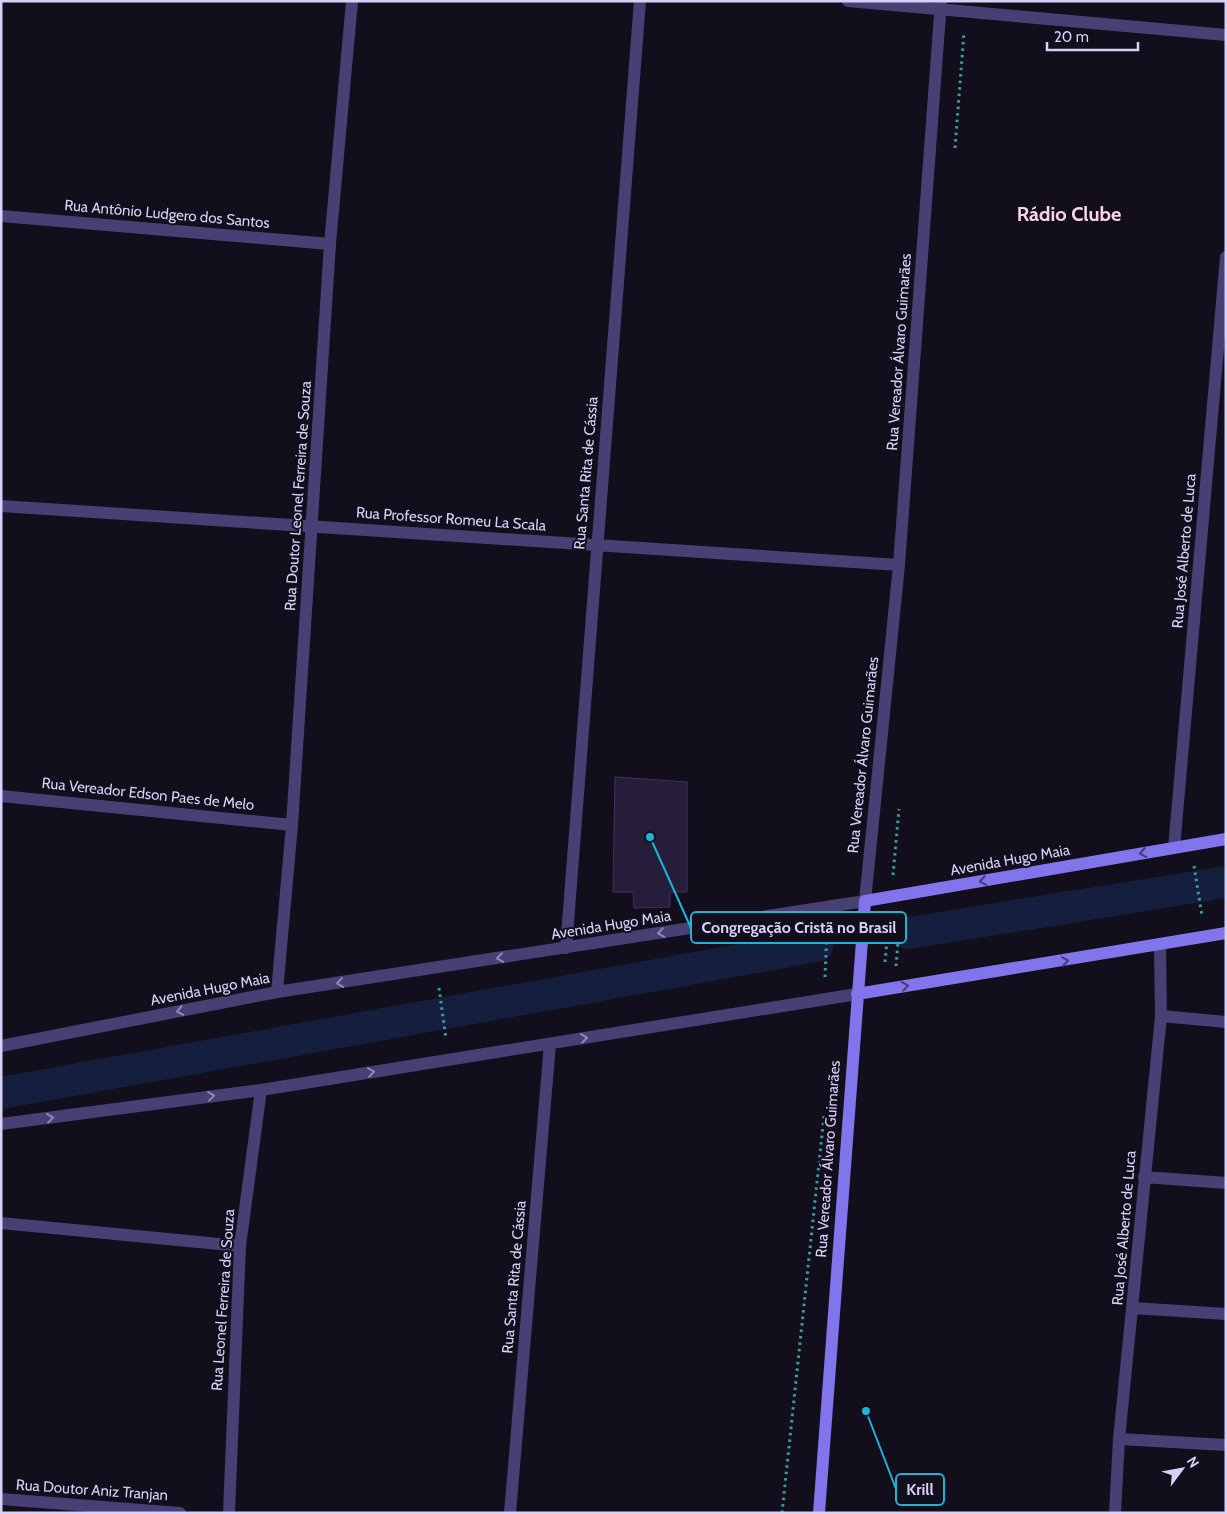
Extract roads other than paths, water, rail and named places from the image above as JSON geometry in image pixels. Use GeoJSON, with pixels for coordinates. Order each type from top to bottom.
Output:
{"type":"FeatureCollection","features":[{"type":"Feature","properties":{"kind":"street","name":"Rua Doutor Leonel Ferreira de Souza"},"geometry":{"type":"LineString","coordinates":[[277,992],[292,825],[330,244],[352,1]]}},
{"type":"Feature","properties":{"kind":"street","name":"Rua Santa Rita de Cássia"},"geometry":{"type":"LineString","coordinates":[[566,948],[640,1]]}},
{"type":"Feature","properties":{"kind":"street"},"geometry":{"type":"LineString","coordinates":[[848,1],[941,5],[1226,35]]}},
{"type":"Feature","properties":{"kind":"street","name":"Rua Vereador Álvaro Guimarães"},"geometry":{"type":"LineString","coordinates":[[819,1513],[860,954],[899,565],[941,5]]}},
{"type":"Feature","properties":{"kind":"street","name":"Rua Antônio Ludgero dos Santos"},"geometry":{"type":"LineString","coordinates":[[1,216],[330,244]]}},
{"type":"Feature","properties":{"kind":"street","name":"Rua José Alberto de Luca"},"geometry":{"type":"LineString","coordinates":[[1174,848],[1226,256]]}},
{"type":"Feature","properties":{"kind":"street","name":"Rua Professor Romeu La Scala"},"geometry":{"type":"LineString","coordinates":[[1,506],[899,565]]}},
{"type":"Feature","properties":{"kind":"street","name":"Rua Vereador Edson Paes de Melo"},"geometry":{"type":"LineString","coordinates":[[1,796],[292,825]]}},
{"type":"Feature","properties":{"kind":"street","name":"Avenida Hugo Maia"},"geometry":{"type":"LineString","coordinates":[[1,1046],[277,992],[828,907],[1226,839]]}},
{"type":"Feature","properties":{"kind":"street"},"geometry":{"type":"LineString","coordinates":[[1,1124],[261,1090],[1160,946],[1226,933]]}},
{"type":"Feature","properties":{"kind":"street","name":"Rua José Alberto de Luca"},"geometry":{"type":"LineString","coordinates":[[1114,1513],[1119,1438],[1161,1016],[1160,946]]}},
{"type":"Feature","properties":{"kind":"street"},"geometry":{"type":"LineString","coordinates":[[1161,1016],[1226,1022]]}},
{"type":"Feature","properties":{"kind":"street","name":"Rua Santa Rita de Cássia"},"geometry":{"type":"LineString","coordinates":[[510,1513],[550,1044]]}},
{"type":"Feature","properties":{"kind":"street","name":"Rua Leonel Ferreira de Souza"},"geometry":{"type":"LineString","coordinates":[[229,1513],[240,1246],[261,1090]]}},
{"type":"Feature","properties":{"kind":"street"},"geometry":{"type":"LineString","coordinates":[[1144,1177],[1226,1184]]}},
{"type":"Feature","properties":{"kind":"street"},"geometry":{"type":"LineString","coordinates":[[1,1223],[240,1246]]}},
{"type":"Feature","properties":{"kind":"street"},"geometry":{"type":"LineString","coordinates":[[1133,1308],[1226,1314]]}},
{"type":"Feature","properties":{"kind":"street"},"geometry":{"type":"LineString","coordinates":[[1119,1438],[1226,1446]]}},
{"type":"Feature","properties":{"kind":"street","name":"Rua Doutor Aniz Tranjan"},"geometry":{"type":"LineString","coordinates":[[1,1500],[180,1513]]}},
{"type":"Feature","properties":{"kind":"waterway"},"geometry":{"type":"LineString","coordinates":[[909,933],[1226,882]]}},
{"type":"Feature","properties":{"kind":"waterway"},"geometry":{"type":"LineString","coordinates":[[1,1093],[817,946]]}},
{"type":"Feature","properties":{"kind":"place","name":"Congregação Cristã no Brasil"},"geometry":{"type":"Point","coordinates":[650,837]}},
{"type":"Feature","properties":{"kind":"place","name":"Krill"},"geometry":{"type":"Point","coordinates":[866,1411]}},
{"type":"Feature","properties":{"kind":"district","name":"Rádio Clube"},"geometry":{"type":"Point","coordinates":[1069,214]}}]}
